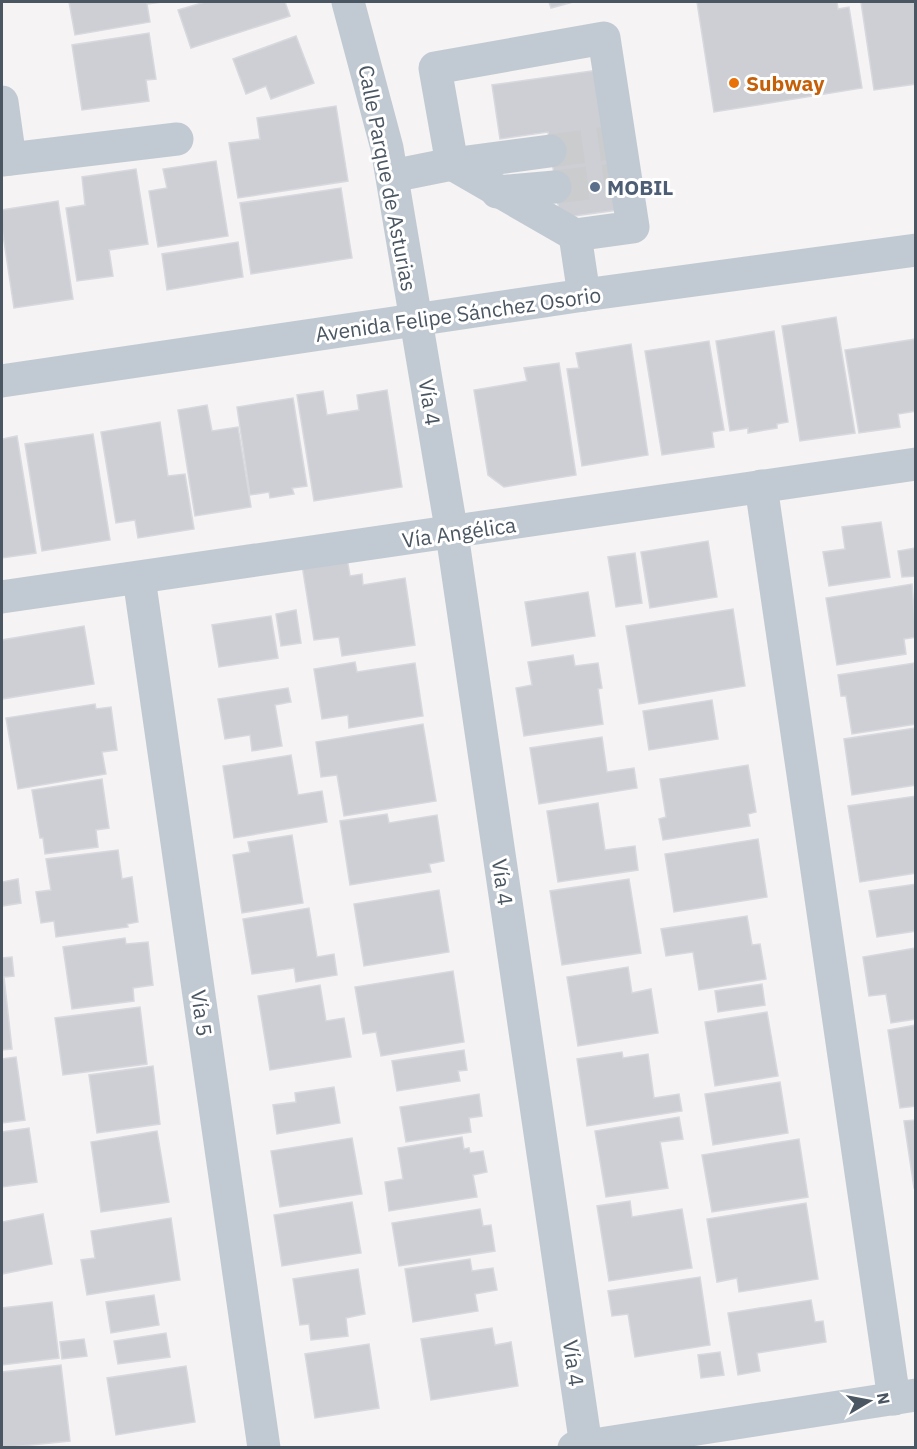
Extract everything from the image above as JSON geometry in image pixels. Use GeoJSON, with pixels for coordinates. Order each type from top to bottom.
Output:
{"type":"FeatureCollection","features":[{"type":"Feature","properties":{"kind":"street","name":"Calle Parque de Asturias"},"geometry":{"type":"LineString","coordinates":[[358,4],[392,176],[416,320]]}},
{"type":"Feature","properties":{"kind":"street"},"geometry":{"type":"LineString","coordinates":[[604,38],[614,142],[620,179],[633,227],[575,235],[452,164],[435,68],[604,38]]}},
{"type":"Feature","properties":{"kind":"street"},"geometry":{"type":"LineString","coordinates":[[2,102],[6,159],[177,139]]}},
{"type":"Feature","properties":{"kind":"street"},"geometry":{"type":"LineString","coordinates":[[392,176],[452,164],[550,151]]}},
{"type":"Feature","properties":{"kind":"street"},"geometry":{"type":"LineString","coordinates":[[497,192],[555,187]]}},
{"type":"Feature","properties":{"kind":"street"},"geometry":{"type":"LineString","coordinates":[[575,235],[584,295]]}},
{"type":"Feature","properties":{"kind":"street","name":"Avenida Felipe Sánchez Osorio"},"geometry":{"type":"LineString","coordinates":[[2,381],[584,295],[915,250]]}},
{"type":"Feature","properties":{"kind":"street","name":"Vía 4"},"geometry":{"type":"LineString","coordinates":[[416,320],[452,534],[580,1447],[905,1397],[761,486]]}},
{"type":"Feature","properties":{"kind":"street","name":"Vía Angélica"},"geometry":{"type":"LineString","coordinates":[[2,597],[452,534],[915,464]]}},
{"type":"Feature","properties":{"kind":"street","name":"Vía 5"},"geometry":{"type":"LineString","coordinates":[[139,578],[264,1448]]}},
{"type":"Feature","properties":{"kind":"building"},"geometry":{"type":"Polygon","coordinates":[[[69,2],[162,2],[147,4],[150,22],[75,35],[69,2]]]}},
{"type":"Feature","properties":{"kind":"building"},"geometry":{"type":"Polygon","coordinates":[[[205,2],[285,2],[290,16],[191,48],[178,10],[205,2]]]}},
{"type":"Feature","properties":{"kind":"building"},"geometry":{"type":"Polygon","coordinates":[[[549,2],[573,2],[551,8],[549,2]]]}},
{"type":"Feature","properties":{"kind":"building"},"geometry":{"type":"Polygon","coordinates":[[[697,2],[837,2],[838,9],[849,7],[862,88],[714,112],[697,2]]]}},
{"type":"Feature","properties":{"kind":"building"},"geometry":{"type":"Polygon","coordinates":[[[861,2],[916,2],[916,84],[874,90],[861,2]]]}},
{"type":"Feature","properties":{"kind":"building"},"geometry":{"type":"Polygon","coordinates":[[[149,33],[156,79],[146,80],[149,101],[82,110],[72,45],[149,33]]]}},
{"type":"Feature","properties":{"kind":"building"},"geometry":{"type":"Polygon","coordinates":[[[296,36],[314,83],[271,99],[266,86],[246,94],[233,59],[296,36]]]}},
{"type":"Feature","properties":{"kind":"building"},"geometry":{"type":"Polygon","coordinates":[[[598,70],[618,210],[560,218],[548,132],[500,139],[492,85],[598,70]]]}},
{"type":"Feature","properties":{"kind":"building"},"geometry":{"type":"Polygon","coordinates":[[[336,106],[348,181],[238,198],[229,143],[260,139],[257,118],[336,106]]]}},
{"type":"Feature","properties":{"kind":"building"},"geometry":{"type":"Polygon","coordinates":[[[216,161],[228,236],[158,247],[149,191],[167,188],[163,169],[216,161]]]}},
{"type":"Feature","properties":{"kind":"building"},"geometry":{"type":"Polygon","coordinates":[[[136,169],[148,244],[109,250],[113,276],[77,281],[66,208],[85,205],[82,177],[136,169]]]}},
{"type":"Feature","properties":{"kind":"building"},"geometry":{"type":"Polygon","coordinates":[[[341,188],[352,258],[251,274],[240,203],[341,188]]]}},
{"type":"Feature","properties":{"kind":"building"},"geometry":{"type":"Polygon","coordinates":[[[58,201],[73,299],[14,308],[2,228],[2,210],[58,201]]]}},
{"type":"Feature","properties":{"kind":"building"},"geometry":{"type":"Polygon","coordinates":[[[238,242],[243,277],[167,290],[162,254],[238,242]]]}},
{"type":"Feature","properties":{"kind":"building"},"geometry":{"type":"Polygon","coordinates":[[[836,317],[855,433],[800,441],[782,326],[836,317]]]}},
{"type":"Feature","properties":{"kind":"building"},"geometry":{"type":"Polygon","coordinates":[[[774,331],[788,422],[777,424],[777,428],[748,433],[748,428],[730,431],[716,341],[774,331]]]}},
{"type":"Feature","properties":{"kind":"building"},"geometry":{"type":"Polygon","coordinates":[[[916,339],[916,411],[898,414],[900,427],[859,433],[845,350],[916,339]]]}},
{"type":"Feature","properties":{"kind":"building"},"geometry":{"type":"Polygon","coordinates":[[[709,341],[724,430],[712,432],[714,447],[662,455],[645,351],[709,341]]]}},
{"type":"Feature","properties":{"kind":"building"},"geometry":{"type":"Polygon","coordinates":[[[631,344],[648,455],[582,466],[567,369],[579,368],[576,353],[631,344]]]}},
{"type":"Feature","properties":{"kind":"building"},"geometry":{"type":"Polygon","coordinates":[[[559,363],[576,475],[504,487],[488,475],[474,390],[527,381],[524,368],[559,363]]]}},
{"type":"Feature","properties":{"kind":"building"},"geometry":{"type":"Polygon","coordinates":[[[387,390],[402,487],[314,501],[297,395],[323,391],[327,415],[359,410],[357,395],[387,390]]]}},
{"type":"Feature","properties":{"kind":"building"},"geometry":{"type":"Polygon","coordinates":[[[293,398],[307,486],[292,488],[294,494],[270,498],[269,492],[250,495],[237,407],[293,398]]]}},
{"type":"Feature","properties":{"kind":"building"},"geometry":{"type":"Polygon","coordinates":[[[207,405],[212,431],[238,427],[251,507],[195,516],[178,410],[207,405]]]}},
{"type":"Feature","properties":{"kind":"building"},"geometry":{"type":"Polygon","coordinates":[[[160,422],[168,476],[185,474],[194,529],[138,538],[135,520],[116,523],[101,432],[160,422]]]}},
{"type":"Feature","properties":{"kind":"building"},"geometry":{"type":"Polygon","coordinates":[[[93,434],[110,540],[42,551],[25,444],[93,434]]]}},
{"type":"Feature","properties":{"kind":"building"},"geometry":{"type":"Polygon","coordinates":[[[17,436],[36,553],[2,558],[2,439],[17,436]]]}},
{"type":"Feature","properties":{"kind":"building"},"geometry":{"type":"Polygon","coordinates":[[[881,522],[890,577],[829,586],[823,552],[845,549],[842,527],[881,522]]]}},
{"type":"Feature","properties":{"kind":"building"},"geometry":{"type":"Polygon","coordinates":[[[708,541],[717,597],[650,608],[641,552],[708,541]]]}},
{"type":"Feature","properties":{"kind":"building"},"geometry":{"type":"Polygon","coordinates":[[[916,548],[916,576],[902,577],[898,551],[916,548]]]}},
{"type":"Feature","properties":{"kind":"building"},"geometry":{"type":"Polygon","coordinates":[[[635,553],[642,603],[616,607],[608,557],[635,553]]]}},
{"type":"Feature","properties":{"kind":"building"},"geometry":{"type":"Polygon","coordinates":[[[347,558],[350,576],[362,574],[363,585],[405,578],[415,645],[342,656],[339,637],[314,640],[302,565],[347,558]]]}},
{"type":"Feature","properties":{"kind":"building"},"geometry":{"type":"Polygon","coordinates":[[[912,584],[916,637],[904,639],[906,654],[837,665],[826,598],[912,584]]]}},
{"type":"Feature","properties":{"kind":"building"},"geometry":{"type":"Polygon","coordinates":[[[588,592],[595,636],[532,646],[525,602],[588,592]]]}},
{"type":"Feature","properties":{"kind":"building"},"geometry":{"type":"Polygon","coordinates":[[[733,609],[745,686],[639,704],[626,626],[733,609]]]}},
{"type":"Feature","properties":{"kind":"building"},"geometry":{"type":"Polygon","coordinates":[[[296,610],[301,643],[281,646],[276,614],[296,610]]]}},
{"type":"Feature","properties":{"kind":"building"},"geometry":{"type":"Polygon","coordinates":[[[271,616],[278,658],[219,667],[212,625],[271,616]]]}},
{"type":"Feature","properties":{"kind":"building"},"geometry":{"type":"Polygon","coordinates":[[[84,626],[94,684],[2,699],[2,640],[84,626]]]}},
{"type":"Feature","properties":{"kind":"building"},"geometry":{"type":"Polygon","coordinates":[[[573,655],[575,666],[598,663],[602,688],[598,689],[603,724],[524,736],[516,688],[532,685],[528,662],[573,655]]]}},
{"type":"Feature","properties":{"kind":"building"},"geometry":{"type":"Polygon","coordinates":[[[355,662],[357,672],[415,663],[423,716],[349,728],[348,715],[322,719],[314,669],[355,662]]]}},
{"type":"Feature","properties":{"kind":"building"},"geometry":{"type":"Polygon","coordinates":[[[914,663],[916,724],[852,734],[846,696],[841,696],[838,675],[914,663]]]}},
{"type":"Feature","properties":{"kind":"building"},"geometry":{"type":"Polygon","coordinates":[[[288,688],[291,702],[275,705],[282,746],[252,751],[250,735],[225,739],[218,699],[288,688]]]}},
{"type":"Feature","properties":{"kind":"building"},"geometry":{"type":"Polygon","coordinates":[[[712,700],[718,739],[649,750],[643,711],[712,700]]]}},
{"type":"Feature","properties":{"kind":"building"},"geometry":{"type":"Polygon","coordinates":[[[95,704],[96,709],[111,707],[117,750],[102,752],[106,774],[18,789],[6,718],[95,704]]]}},
{"type":"Feature","properties":{"kind":"building"},"geometry":{"type":"Polygon","coordinates":[[[423,724],[436,801],[344,816],[337,775],[321,777],[316,742],[423,724]]]}},
{"type":"Feature","properties":{"kind":"building"},"geometry":{"type":"Polygon","coordinates":[[[915,728],[916,785],[852,795],[844,739],[915,728]]]}},
{"type":"Feature","properties":{"kind":"building"},"geometry":{"type":"Polygon","coordinates":[[[602,737],[607,772],[634,768],[637,788],[539,804],[530,748],[602,737]]]}},
{"type":"Feature","properties":{"kind":"building"},"geometry":{"type":"Polygon","coordinates":[[[291,755],[298,795],[322,791],[327,822],[234,838],[223,766],[291,755]]]}},
{"type":"Feature","properties":{"kind":"building"},"geometry":{"type":"Polygon","coordinates":[[[748,765],[756,812],[748,814],[750,826],[663,840],[659,819],[666,817],[660,779],[748,765]]]}},
{"type":"Feature","properties":{"kind":"building"},"geometry":{"type":"Polygon","coordinates":[[[102,779],[109,828],[96,830],[98,847],[45,854],[32,790],[102,779]]]}},
{"type":"Feature","properties":{"kind":"building"},"geometry":{"type":"Polygon","coordinates":[[[916,796],[916,873],[860,882],[848,806],[916,796]]]}},
{"type":"Feature","properties":{"kind":"building"},"geometry":{"type":"Polygon","coordinates":[[[598,803],[605,850],[635,846],[638,870],[558,882],[547,811],[598,803]]]}},
{"type":"Feature","properties":{"kind":"building"},"geometry":{"type":"Polygon","coordinates":[[[387,814],[389,823],[437,815],[444,861],[429,864],[431,872],[350,885],[340,821],[387,814]]]}},
{"type":"Feature","properties":{"kind":"building"},"geometry":{"type":"Polygon","coordinates":[[[292,835],[303,903],[242,913],[233,855],[250,852],[248,842],[292,835]]]}},
{"type":"Feature","properties":{"kind":"building"},"geometry":{"type":"Polygon","coordinates":[[[758,839],[767,897],[674,912],[665,854],[758,839]]]}},
{"type":"Feature","properties":{"kind":"building"},"geometry":{"type":"Polygon","coordinates":[[[118,850],[122,879],[132,877],[138,922],[127,924],[128,927],[56,937],[54,921],[41,923],[36,892],[51,890],[46,859],[118,850]]]}},
{"type":"Feature","properties":{"kind":"building"},"geometry":{"type":"Polygon","coordinates":[[[18,879],[21,903],[2,906],[2,882],[18,879]]]}},
{"type":"Feature","properties":{"kind":"building"},"geometry":{"type":"Polygon","coordinates":[[[629,879],[641,953],[562,965],[550,891],[629,879]]]}},
{"type":"Feature","properties":{"kind":"building"},"geometry":{"type":"Polygon","coordinates":[[[916,884],[916,931],[877,937],[869,891],[916,884]]]}},
{"type":"Feature","properties":{"kind":"building"},"geometry":{"type":"Polygon","coordinates":[[[439,890],[449,952],[364,966],[354,904],[439,890]]]}},
{"type":"Feature","properties":{"kind":"building"},"geometry":{"type":"Polygon","coordinates":[[[309,908],[317,957],[334,954],[337,975],[296,982],[294,968],[252,974],[243,919],[309,908]]]}},
{"type":"Feature","properties":{"kind":"building"},"geometry":{"type":"Polygon","coordinates":[[[747,916],[752,945],[760,944],[766,979],[699,990],[693,952],[666,956],[661,929],[747,916]]]}},
{"type":"Feature","properties":{"kind":"building"},"geometry":{"type":"Polygon","coordinates":[[[125,938],[126,944],[148,942],[153,985],[133,988],[134,1001],[72,1009],[63,947],[125,938]]]}},
{"type":"Feature","properties":{"kind":"building"},"geometry":{"type":"Polygon","coordinates":[[[916,948],[916,1019],[891,1023],[886,994],[869,996],[863,957],[916,948]]]}},
{"type":"Feature","properties":{"kind":"building"},"geometry":{"type":"Polygon","coordinates":[[[12,957],[14,976],[4,977],[12,1049],[2,1050],[2,958],[12,957]]]}},
{"type":"Feature","properties":{"kind":"building"},"geometry":{"type":"Polygon","coordinates":[[[628,967],[632,993],[651,989],[658,1033],[578,1046],[567,977],[628,967]]]}},
{"type":"Feature","properties":{"kind":"building"},"geometry":{"type":"Polygon","coordinates":[[[453,971],[464,1042],[381,1056],[376,1032],[363,1034],[355,987],[453,971]]]}},
{"type":"Feature","properties":{"kind":"building"},"geometry":{"type":"Polygon","coordinates":[[[762,984],[765,1005],[718,1012],[715,991],[762,984]]]}},
{"type":"Feature","properties":{"kind":"building"},"geometry":{"type":"Polygon","coordinates":[[[320,985],[326,1021],[344,1018],[351,1057],[270,1070],[258,996],[320,985]]]}},
{"type":"Feature","properties":{"kind":"building"},"geometry":{"type":"Polygon","coordinates":[[[140,1007],[147,1064],[63,1075],[55,1018],[140,1007]]]}},
{"type":"Feature","properties":{"kind":"building"},"geometry":{"type":"Polygon","coordinates":[[[767,1012],[778,1076],[715,1086],[705,1022],[767,1012]]]}},
{"type":"Feature","properties":{"kind":"building"},"geometry":{"type":"Polygon","coordinates":[[[916,1025],[916,1106],[900,1108],[888,1030],[916,1025]]]}},
{"type":"Feature","properties":{"kind":"building"},"geometry":{"type":"Polygon","coordinates":[[[464,1050],[467,1070],[458,1071],[460,1081],[397,1091],[392,1061],[464,1050]]]}},
{"type":"Feature","properties":{"kind":"building"},"geometry":{"type":"Polygon","coordinates":[[[622,1052],[623,1058],[648,1054],[654,1098],[679,1094],[682,1111],[587,1126],[577,1059],[622,1052]]]}},
{"type":"Feature","properties":{"kind":"building"},"geometry":{"type":"Polygon","coordinates":[[[16,1057],[25,1120],[2,1123],[2,1059],[16,1057]]]}},
{"type":"Feature","properties":{"kind":"building"},"geometry":{"type":"Polygon","coordinates":[[[153,1066],[160,1124],[97,1133],[89,1075],[153,1066]]]}},
{"type":"Feature","properties":{"kind":"building"},"geometry":{"type":"Polygon","coordinates":[[[780,1082],[788,1133],[713,1145],[705,1094],[780,1082]]]}},
{"type":"Feature","properties":{"kind":"building"},"geometry":{"type":"Polygon","coordinates":[[[334,1087],[340,1123],[277,1134],[273,1105],[296,1102],[295,1093],[334,1087]]]}},
{"type":"Feature","properties":{"kind":"building"},"geometry":{"type":"Polygon","coordinates":[[[479,1094],[482,1116],[469,1118],[471,1132],[406,1142],[400,1107],[479,1094]]]}},
{"type":"Feature","properties":{"kind":"building"},"geometry":{"type":"Polygon","coordinates":[[[679,1117],[683,1139],[660,1142],[668,1188],[606,1197],[595,1131],[679,1117]]]}},
{"type":"Feature","properties":{"kind":"building"},"geometry":{"type":"Polygon","coordinates":[[[916,1120],[916,1188],[914,1188],[904,1121],[916,1120]]]}},
{"type":"Feature","properties":{"kind":"building"},"geometry":{"type":"Polygon","coordinates":[[[29,1128],[37,1182],[2,1187],[2,1132],[29,1128]]]}},
{"type":"Feature","properties":{"kind":"building"},"geometry":{"type":"Polygon","coordinates":[[[157,1131],[169,1202],[101,1212],[91,1142],[157,1131]]]}},
{"type":"Feature","properties":{"kind":"building"},"geometry":{"type":"Polygon","coordinates":[[[462,1137],[464,1149],[469,1148],[470,1153],[483,1151],[487,1172],[473,1175],[477,1197],[389,1211],[385,1182],[403,1179],[398,1148],[462,1137]]]}},
{"type":"Feature","properties":{"kind":"building"},"geometry":{"type":"Polygon","coordinates":[[[352,1138],[362,1194],[280,1207],[271,1151],[352,1138]]]}},
{"type":"Feature","properties":{"kind":"building"},"geometry":{"type":"Polygon","coordinates":[[[799,1139],[808,1197],[712,1212],[702,1155],[799,1139]]]}},
{"type":"Feature","properties":{"kind":"building"},"geometry":{"type":"Polygon","coordinates":[[[630,1201],[632,1217],[682,1209],[692,1268],[609,1281],[597,1206],[630,1201]]]}},
{"type":"Feature","properties":{"kind":"building"},"geometry":{"type":"Polygon","coordinates":[[[352,1202],[361,1253],[282,1266],[274,1215],[352,1202]]]}},
{"type":"Feature","properties":{"kind":"building"},"geometry":{"type":"Polygon","coordinates":[[[806,1203],[818,1279],[739,1292],[737,1278],[717,1282],[707,1219],[806,1203]]]}},
{"type":"Feature","properties":{"kind":"building"},"geometry":{"type":"Polygon","coordinates":[[[480,1209],[483,1226],[491,1225],[495,1251],[399,1266],[392,1223],[480,1209]]]}},
{"type":"Feature","properties":{"kind":"building"},"geometry":{"type":"Polygon","coordinates":[[[43,1214],[52,1264],[2,1274],[2,1222],[43,1214]]]}},
{"type":"Feature","properties":{"kind":"building"},"geometry":{"type":"Polygon","coordinates":[[[171,1218],[180,1280],[87,1295],[81,1260],[95,1258],[91,1231],[171,1218]]]}},
{"type":"Feature","properties":{"kind":"building"},"geometry":{"type":"Polygon","coordinates":[[[470,1259],[472,1271],[493,1268],[497,1290],[475,1294],[478,1311],[413,1322],[405,1269],[470,1259]]]}},
{"type":"Feature","properties":{"kind":"building"},"geometry":{"type":"Polygon","coordinates":[[[358,1269],[365,1314],[346,1318],[348,1336],[311,1340],[309,1324],[300,1325],[293,1279],[358,1269]]]}},
{"type":"Feature","properties":{"kind":"building"},"geometry":{"type":"Polygon","coordinates":[[[700,1277],[710,1345],[635,1357],[628,1314],[612,1316],[608,1291],[700,1277]]]}},
{"type":"Feature","properties":{"kind":"building"},"geometry":{"type":"Polygon","coordinates":[[[154,1295],[159,1325],[111,1333],[106,1302],[154,1295]]]}},
{"type":"Feature","properties":{"kind":"building"},"geometry":{"type":"Polygon","coordinates":[[[811,1300],[815,1322],[823,1321],[826,1342],[757,1353],[760,1371],[738,1375],[728,1313],[811,1300]]]}},
{"type":"Feature","properties":{"kind":"building"},"geometry":{"type":"Polygon","coordinates":[[[52,1302],[59,1358],[2,1365],[2,1308],[52,1302]]]}},
{"type":"Feature","properties":{"kind":"building"},"geometry":{"type":"Polygon","coordinates":[[[492,1328],[495,1345],[511,1342],[518,1386],[431,1400],[421,1339],[492,1328]]]}},
{"type":"Feature","properties":{"kind":"building"},"geometry":{"type":"Polygon","coordinates":[[[166,1333],[170,1357],[118,1364],[114,1341],[166,1333]]]}},
{"type":"Feature","properties":{"kind":"building"},"geometry":{"type":"Polygon","coordinates":[[[84,1339],[87,1356],[62,1359],[60,1342],[84,1339]]]}},
{"type":"Feature","properties":{"kind":"building"},"geometry":{"type":"Polygon","coordinates":[[[369,1344],[379,1408],[315,1418],[305,1354],[369,1344]]]}},
{"type":"Feature","properties":{"kind":"building"},"geometry":{"type":"Polygon","coordinates":[[[720,1352],[724,1375],[701,1378],[698,1355],[720,1352]]]}},
{"type":"Feature","properties":{"kind":"building"},"geometry":{"type":"Polygon","coordinates":[[[61,1365],[70,1441],[2,1448],[2,1372],[61,1365]]]}},
{"type":"Feature","properties":{"kind":"building"},"geometry":{"type":"Polygon","coordinates":[[[186,1366],[195,1422],[116,1435],[107,1378],[186,1366]]]}},
{"type":"Feature","properties":{"kind":"tunnel"},"geometry":{"type":"LineString","coordinates":[[550,151],[609,143]]}},
{"type":"Feature","properties":{"kind":"tunnel"},"geometry":{"type":"LineString","coordinates":[[555,187],[614,180]]}},
{"type":"Feature","properties":{"kind":"place","name":"Subway"},"geometry":{"type":"Point","coordinates":[734,83]}},
{"type":"Feature","properties":{"kind":"place","name":"MOBIL"},"geometry":{"type":"Point","coordinates":[595,187]}}]}
